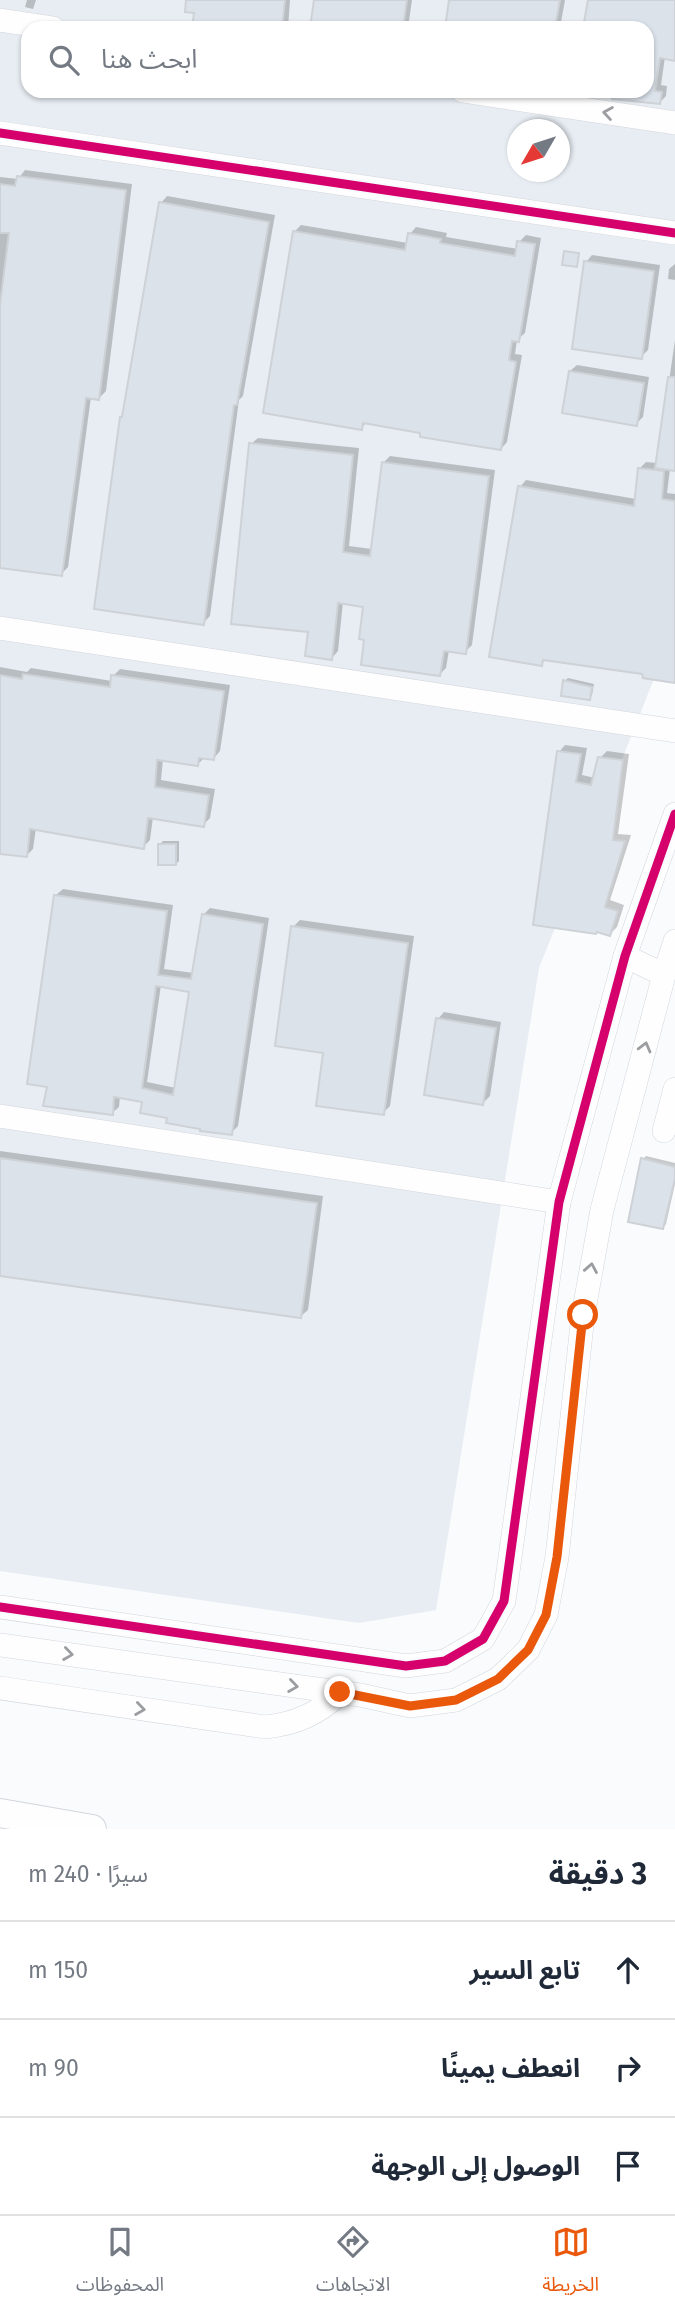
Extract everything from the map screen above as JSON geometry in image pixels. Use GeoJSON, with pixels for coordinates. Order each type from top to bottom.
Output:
{"type":"FeatureCollection","features":[{"type":"Feature","properties":{"kind":"main road"},"geometry":{"type":"LineString","coordinates":[[0,1813],[92,1829]]}},
{"type":"Feature","properties":{"kind":"street"},"geometry":{"type":"LineString","coordinates":[[0,20],[21,23]]}},
{"type":"Feature","properties":{"kind":"street"},"geometry":{"type":"LineString","coordinates":[[508,98],[675,124]]}},
{"type":"Feature","properties":{"kind":"street"},"geometry":{"type":"LineString","coordinates":[[0,132],[675,233]]}},
{"type":"Feature","properties":{"kind":"street"},"geometry":{"type":"LineString","coordinates":[[0,628],[675,731]]}},
{"type":"Feature","properties":{"kind":"street"},"geometry":{"type":"LineString","coordinates":[[0,1607],[406,1666],[445,1661],[483,1639],[504,1601],[559,1202],[625,956],[675,814]]}},
{"type":"Feature","properties":{"kind":"street"},"geometry":{"type":"LineString","coordinates":[[0,1644],[340,1692],[410,1706],[456,1700],[498,1679],[528,1650],[546,1615],[557,1557],[583,1315],[599,1223],[675,941]]}},
{"type":"Feature","properties":{"kind":"street"},"geometry":{"type":"LineString","coordinates":[[625,956],[664,975]]}},
{"type":"Feature","properties":{"kind":"street"},"geometry":{"type":"LineString","coordinates":[[664,1131],[675,1089]]}},
{"type":"Feature","properties":{"kind":"street"},"geometry":{"type":"LineString","coordinates":[[0,1116],[559,1202]]}},
{"type":"Feature","properties":{"kind":"street"},"geometry":{"type":"LineString","coordinates":[[0,1688],[265,1727],[300,1720],[322,1708],[340,1692]]}},
{"type":"Feature","properties":{"kind":"shaded area"},"geometry":{"type":"Polygon","coordinates":[[[0,0],[675,0],[675,626],[539,968],[436,1610],[359,1623],[0,1571],[0,0]]]}},
{"type":"Feature","properties":{"kind":"building"},"geometry":{"type":"Polygon","coordinates":[[[186,0],[285,0],[283,21],[193,21],[194,13],[185,12],[186,0]]]}},
{"type":"Feature","properties":{"kind":"building"},"geometry":{"type":"Polygon","coordinates":[[[314,0],[407,0],[404,21],[311,21],[314,0]]]}},
{"type":"Feature","properties":{"kind":"building"},"geometry":{"type":"Polygon","coordinates":[[[449,0],[560,0],[556,21],[446,21],[449,0]]]}},
{"type":"Feature","properties":{"kind":"building"},"geometry":{"type":"Polygon","coordinates":[[[588,0],[675,0],[675,61],[660,58],[655,91],[662,92],[660,104],[612,99],[654,98],[654,21],[584,21],[588,0]]]}},
{"type":"Feature","properties":{"kind":"building"},"geometry":{"type":"Polygon","coordinates":[[[17,176],[126,190],[99,400],[86,398],[62,576],[0,568],[0,305],[9,233],[0,233],[0,184],[15,186],[17,176]]]}},
{"type":"Feature","properties":{"kind":"building"},"geometry":{"type":"Polygon","coordinates":[[[159,202],[269,222],[237,405],[234,405],[204,625],[94,609],[120,417],[159,202]]]}},
{"type":"Feature","properties":{"kind":"building"},"geometry":{"type":"Polygon","coordinates":[[[293,231],[405,250],[408,233],[441,239],[440,243],[515,256],[517,241],[535,244],[519,342],[512,341],[509,360],[516,362],[501,450],[420,437],[420,433],[363,423],[362,430],[263,413],[293,231]]]}},
{"type":"Feature","properties":{"kind":"building"},"geometry":{"type":"Polygon","coordinates":[[[564,251],[579,253],[577,267],[562,265],[564,251]]]}},
{"type":"Feature","properties":{"kind":"building"},"geometry":{"type":"Polygon","coordinates":[[[584,261],[654,271],[642,359],[572,349],[584,261]]]}},
{"type":"Feature","properties":{"kind":"building"},"geometry":{"type":"Polygon","coordinates":[[[569,371],[644,383],[637,426],[562,413],[569,371]]]}},
{"type":"Feature","properties":{"kind":"building"},"geometry":{"type":"Polygon","coordinates":[[[668,377],[675,377],[675,471],[655,468],[668,377]]]}},
{"type":"Feature","properties":{"kind":"building"},"geometry":{"type":"Polygon","coordinates":[[[249,443],[353,455],[343,552],[370,556],[382,462],[489,476],[466,654],[444,651],[440,676],[361,665],[364,640],[359,639],[363,607],[338,603],[332,660],[305,656],[308,632],[231,624],[249,443]]]}},
{"type":"Feature","properties":{"kind":"building"},"geometry":{"type":"Polygon","coordinates":[[[638,468],[664,471],[662,499],[675,501],[675,683],[643,678],[642,674],[543,660],[542,666],[489,657],[518,486],[634,506],[638,468]]]}},
{"type":"Feature","properties":{"kind":"building"},"geometry":{"type":"Polygon","coordinates":[[[23,674],[110,687],[111,675],[224,691],[214,760],[199,758],[198,766],[157,760],[155,787],[209,795],[204,827],[148,818],[144,849],[30,829],[27,857],[0,854],[0,675],[22,679],[23,674]]]}},
{"type":"Feature","properties":{"kind":"building"},"geometry":{"type":"Polygon","coordinates":[[[563,680],[592,687],[590,700],[561,696],[563,680]]]}},
{"type":"Feature","properties":{"kind":"building"},"geometry":{"type":"Polygon","coordinates":[[[557,751],[581,754],[576,782],[591,785],[598,757],[623,760],[613,840],[625,841],[605,907],[618,911],[610,936],[597,932],[533,925],[557,751]]]}},
{"type":"Feature","properties":{"kind":"building"},"geometry":{"type":"Polygon","coordinates":[[[158,844],[176,844],[176,865],[158,865],[158,844]]]}},
{"type":"Feature","properties":{"kind":"building"},"geometry":{"type":"Polygon","coordinates":[[[54,895],[167,911],[158,975],[191,979],[202,914],[263,924],[232,1135],[166,1123],[167,1118],[140,1113],[142,1102],[114,1097],[113,1115],[43,1106],[47,1087],[27,1084],[54,895]],[[156,986],[142,1088],[173,1095],[189,992],[156,986]]]}},
{"type":"Feature","properties":{"kind":"building"},"geometry":{"type":"Polygon","coordinates":[[[291,926],[408,943],[384,1115],[316,1106],[323,1053],[275,1046],[291,926]]]}},
{"type":"Feature","properties":{"kind":"building"},"geometry":{"type":"Polygon","coordinates":[[[436,1018],[496,1028],[483,1105],[424,1095],[436,1018]]]}},
{"type":"Feature","properties":{"kind":"building"},"geometry":{"type":"Polygon","coordinates":[[[0,1158],[317,1203],[301,1318],[0,1276],[0,1158]]]}},
{"type":"Feature","properties":{"kind":"building"},"geometry":{"type":"Polygon","coordinates":[[[641,1158],[675,1167],[663,1229],[628,1222],[641,1158]]]}},
{"type":"Feature","properties":{"kind":"cycle path"},"geometry":{"type":"LineString","coordinates":[[0,133],[675,233]]}},
{"type":"Feature","properties":{"kind":"cycle path"},"geometry":{"type":"LineString","coordinates":[[0,1607],[406,1666],[445,1661],[483,1639],[504,1601],[559,1202],[625,956],[675,814]]}},
{"type":"Feature","properties":{"kind":"route"},"geometry":{"type":"LineString","coordinates":[[340,1692],[410,1706],[456,1700],[498,1679],[528,1650],[546,1615],[557,1557],[583,1315]]}}]}
